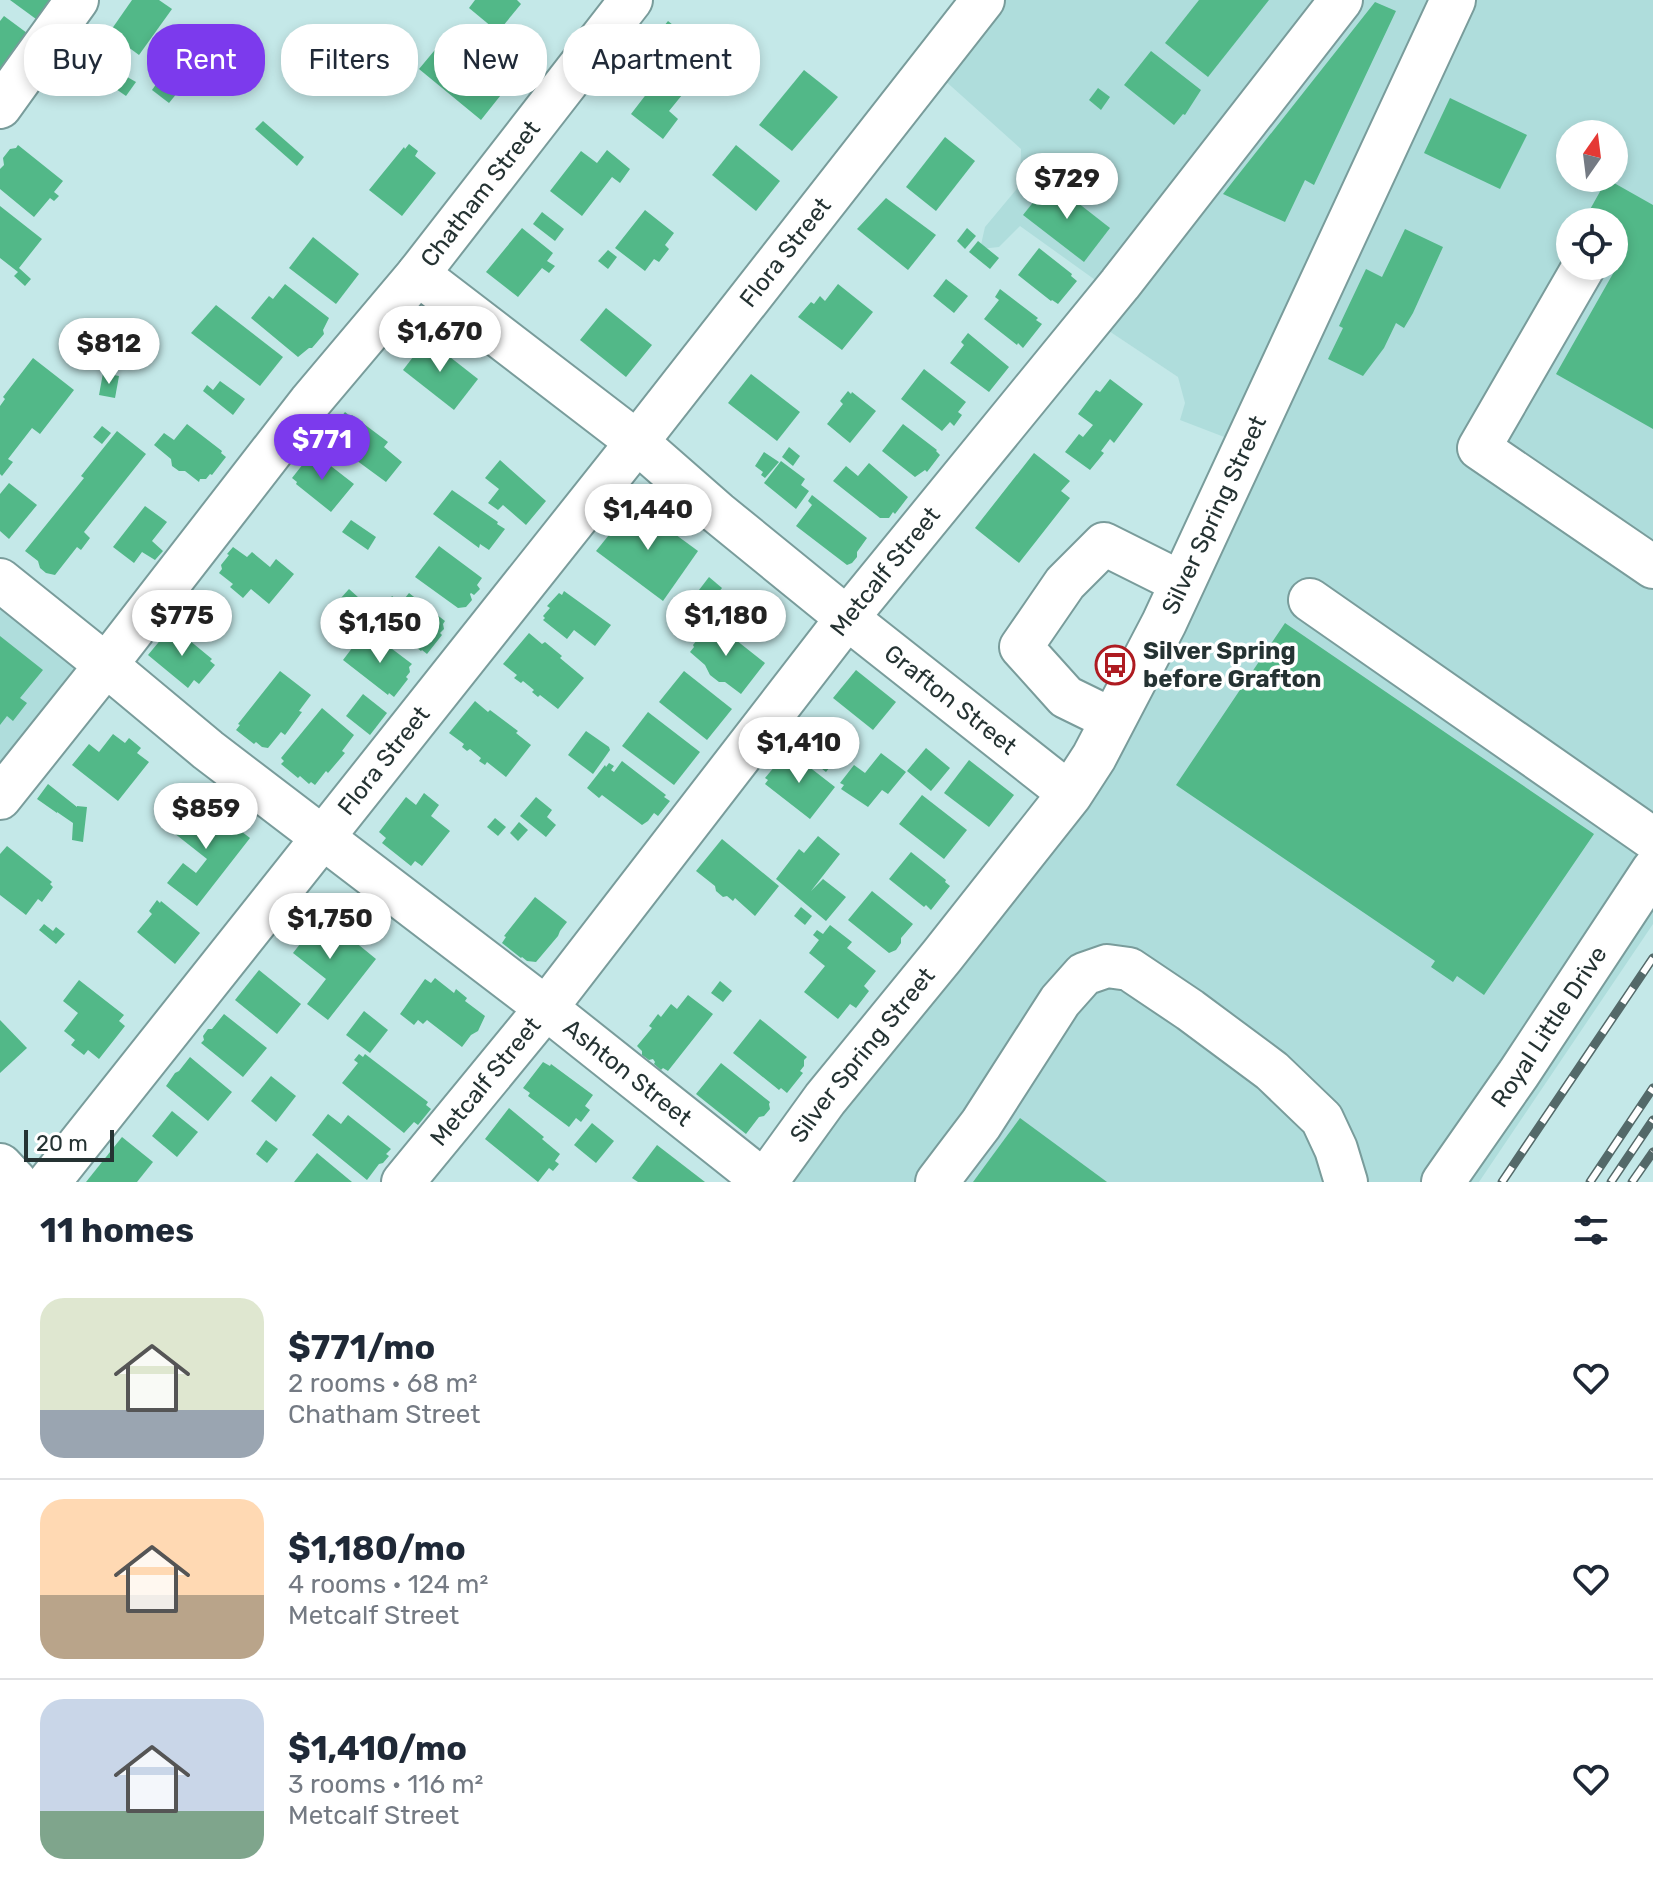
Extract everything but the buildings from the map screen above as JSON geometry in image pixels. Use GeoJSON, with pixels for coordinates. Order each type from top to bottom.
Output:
{"type":"FeatureCollection","features":[{"type":"Feature","properties":{"kind":"main road","name":"Silver Spring Street"},"geometry":{"type":"LineString","coordinates":[[765,1182],[825,1099],[1070,794],[1094,757],[1164,623],[1453,0]]}},
{"type":"Feature","properties":{"kind":"main road"},"geometry":{"type":"LineString","coordinates":[[0,1166],[15,1182]]}},
{"type":"Feature","properties":{"kind":"street"},"geometry":{"type":"LineString","coordinates":[[0,107],[77,0]]}},
{"type":"Feature","properties":{"kind":"street","name":"Chatham Street"},"geometry":{"type":"LineString","coordinates":[[0,798],[310,402],[418,274],[631,0]]}},
{"type":"Feature","properties":{"kind":"street","name":"Flora Street"},"geometry":{"type":"LineString","coordinates":[[49,1182],[637,442],[983,0]]}},
{"type":"Feature","properties":{"kind":"street","name":"Metcalf Street"},"geometry":{"type":"LineString","coordinates":[[403,1182],[546,1008],[847,618],[1120,284],[1341,0]]}},
{"type":"Feature","properties":{"kind":"street","name":"Grafton Street"},"geometry":{"type":"LineString","coordinates":[[418,274],[637,442],[847,618],[1070,794]]}},
{"type":"Feature","properties":{"kind":"street"},"geometry":{"type":"LineString","coordinates":[[1576,280],[1479,448],[1653,567]]}},
{"type":"Feature","properties":{"kind":"street"},"geometry":{"type":"LineString","coordinates":[[1113,720],[1066,697],[1021,647],[1065,583],[1104,544],[1182,583]]}},
{"type":"Feature","properties":{"kind":"street","name":"Ashton Street"},"geometry":{"type":"LineString","coordinates":[[0,580],[208,750],[546,1008],[765,1182]]}},
{"type":"Feature","properties":{"kind":"street"},"geometry":{"type":"LineString","coordinates":[[1310,600],[1653,839]]}},
{"type":"Feature","properties":{"kind":"street","name":"Royal Little Drive"},"geometry":{"type":"LineString","coordinates":[[1443,1182],[1653,870]]}},
{"type":"Feature","properties":{"kind":"street"},"geometry":{"type":"LineString","coordinates":[[937,1182],[981,1124],[1060,1001],[1084,974],[1107,966],[1129,969],[1272,1071],[1322,1119],[1336,1149],[1346,1182]]}},
{"type":"Feature","properties":{"kind":"shaded area"},"geometry":{"type":"Polygon","coordinates":[[[991,0],[1653,0],[1653,924],[1479,1182],[769,1182],[1058,811],[1245,445],[1180,420],[1185,403],[1178,377],[1094,321],[1112,292],[1020,226],[999,247],[980,249],[985,227],[1020,185],[1021,149],[942,78],[991,0]]]}},
{"type":"Feature","properties":{"kind":"shaded area"},"geometry":{"type":"Polygon","coordinates":[[[0,589],[110,675],[0,815],[0,589]]]}},
{"type":"Feature","properties":{"kind":"railway"},"geometry":{"type":"LineString","coordinates":[[1502,1182],[1653,958]]}},
{"type":"Feature","properties":{"kind":"railway"},"geometry":{"type":"LineString","coordinates":[[1590,1182],[1653,1088]]}},
{"type":"Feature","properties":{"kind":"railway"},"geometry":{"type":"LineString","coordinates":[[1611,1182],[1653,1120]]}},
{"type":"Feature","properties":{"kind":"railway"},"geometry":{"type":"LineString","coordinates":[[1632,1182],[1653,1152]]}},
{"type":"Feature","properties":{"kind":"place","name":"Silver Spring before Grafton"},"geometry":{"type":"Point","coordinates":[1115,665]}}]}
